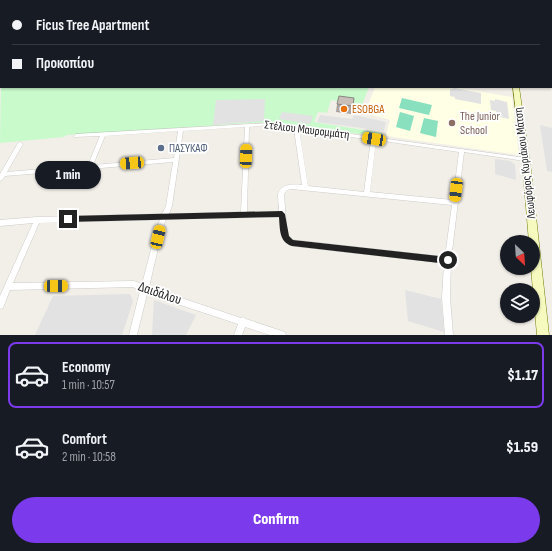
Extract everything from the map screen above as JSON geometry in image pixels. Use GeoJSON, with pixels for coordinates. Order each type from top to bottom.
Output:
{"type":"FeatureCollection","features":[{"type":"Feature","properties":{"kind":"main road","name":"Λεωφόρος Κυριάκου Μάτση"},"geometry":{"type":"LineString","coordinates":[[516,88],[543,335]]}},
{"type":"Feature","properties":{"kind":"street","name":"Στέλιου Μαυρομμάτη"},"geometry":{"type":"LineString","coordinates":[[76,136],[270,124],[525,160]]}},
{"type":"Feature","properties":{"kind":"street"},"geometry":{"type":"LineString","coordinates":[[244,215],[247,125]]}},
{"type":"Feature","properties":{"kind":"street"},"geometry":{"type":"LineString","coordinates":[[296,127],[305,188]]}},
{"type":"Feature","properties":{"kind":"street"},"geometry":{"type":"LineString","coordinates":[[133,335],[146,290],[160,227],[169,206],[180,129]]}},
{"type":"Feature","properties":{"kind":"street"},"geometry":{"type":"LineString","coordinates":[[90,166],[103,134]]}},
{"type":"Feature","properties":{"kind":"street"},"geometry":{"type":"LineString","coordinates":[[367,194],[374,139]]}},
{"type":"Feature","properties":{"kind":"street"},"geometry":{"type":"LineString","coordinates":[[0,179],[20,144]]}},
{"type":"Feature","properties":{"kind":"street"},"geometry":{"type":"LineString","coordinates":[[449,335],[446,298],[448,260],[462,151]]}},
{"type":"Feature","properties":{"kind":"street"},"geometry":{"type":"LineString","coordinates":[[3,174],[175,160]]}},
{"type":"Feature","properties":{"kind":"street"},"geometry":{"type":"LineString","coordinates":[[448,260],[298,244],[288,241],[284,233],[282,214],[283,190],[291,187],[305,188],[455,203]]}},
{"type":"Feature","properties":{"kind":"street"},"geometry":{"type":"LineString","coordinates":[[0,223],[37,220],[282,214]]}},
{"type":"Feature","properties":{"kind":"street"},"geometry":{"type":"LineString","coordinates":[[0,305],[37,220]]}},
{"type":"Feature","properties":{"kind":"street","name":"Δαιδάλου"},"geometry":{"type":"LineString","coordinates":[[8,288],[134,284],[146,290],[282,335]]}},
{"type":"Feature","properties":{"kind":"street"},"geometry":{"type":"LineString","coordinates":[[238,335],[243,321]]}},
{"type":"Feature","properties":{"kind":"shaded area","name":"The Junior School"},"geometry":{"type":"Polygon","coordinates":[[[375,88],[459,88],[512,97],[519,155],[386,136],[390,120],[365,113],[375,88]]]}},
{"type":"Feature","properties":{"kind":"shaded area"},"geometry":{"type":"Polygon","coordinates":[[[455,88],[481,93],[481,104],[455,99],[455,97],[450,96],[450,89],[455,88]]]}},
{"type":"Feature","properties":{"kind":"shaded area"},"geometry":{"type":"Polygon","coordinates":[[[265,99],[264,121],[213,125],[216,100],[265,99]]]}},
{"type":"Feature","properties":{"kind":"shaded area"},"geometry":{"type":"Polygon","coordinates":[[[495,99],[507,102],[509,119],[496,116],[496,111],[491,110],[490,100],[495,101],[495,99]]]}},
{"type":"Feature","properties":{"kind":"shaded area"},"geometry":{"type":"Polygon","coordinates":[[[282,112],[313,116],[310,124],[279,119],[282,112]]]}},
{"type":"Feature","properties":{"kind":"shaded area"},"geometry":{"type":"Polygon","coordinates":[[[320,115],[352,119],[354,115],[386,122],[384,131],[317,122],[320,115]]]}},
{"type":"Feature","properties":{"kind":"shaded area"},"geometry":{"type":"Polygon","coordinates":[[[540,125],[552,128],[552,172],[547,171],[540,125]]]}},
{"type":"Feature","properties":{"kind":"shaded area"},"geometry":{"type":"Polygon","coordinates":[[[495,159],[510,161],[515,165],[516,180],[495,174],[495,159]]]}},
{"type":"Feature","properties":{"kind":"shaded area"},"geometry":{"type":"Polygon","coordinates":[[[405,290],[441,299],[444,332],[408,321],[405,290]]]}},
{"type":"Feature","properties":{"kind":"shaded area"},"geometry":{"type":"Polygon","coordinates":[[[130,294],[133,301],[122,335],[35,335],[53,296],[130,294]]]}},
{"type":"Feature","properties":{"kind":"shaded area"},"geometry":{"type":"Polygon","coordinates":[[[154,300],[196,315],[186,335],[152,335],[154,300]]]}},
{"type":"Feature","properties":{"kind":"green space"},"geometry":{"type":"Polygon","coordinates":[[[1,88],[369,88],[362,105],[331,100],[327,113],[318,112],[314,122],[382,133],[382,137],[268,122],[67,135],[64,137],[0,143],[1,88]]]}},
{"type":"Feature","properties":{"kind":"green space"},"geometry":{"type":"Polygon","coordinates":[[[402,98],[432,105],[429,115],[399,108],[402,98]]]}},
{"type":"Feature","properties":{"kind":"green space"},"geometry":{"type":"Polygon","coordinates":[[[400,112],[414,116],[410,131],[396,127],[400,112]]]}},
{"type":"Feature","properties":{"kind":"green space"},"geometry":{"type":"Polygon","coordinates":[[[424,118],[438,121],[436,137],[420,133],[424,118]]]}},
{"type":"Feature","properties":{"kind":"building"},"geometry":{"type":"Polygon","coordinates":[[[339,96],[354,98],[353,106],[337,104],[339,96]]]}},
{"type":"Feature","properties":{"kind":"place","name":"ESOBGA"},"geometry":{"type":"Point","coordinates":[344,109]}},
{"type":"Feature","properties":{"kind":"place","name":"The Junior School"},"geometry":{"type":"Point","coordinates":[452,123]}},
{"type":"Feature","properties":{"kind":"place","name":"ΠΑΣΥΚΑΦ"},"geometry":{"type":"Point","coordinates":[161,148]}},
{"type":"Feature","properties":{"kind":"route"},"geometry":{"type":"LineString","coordinates":[[68,219],[282,214],[284,233],[288,241],[292,243],[448,260]]}}]}
